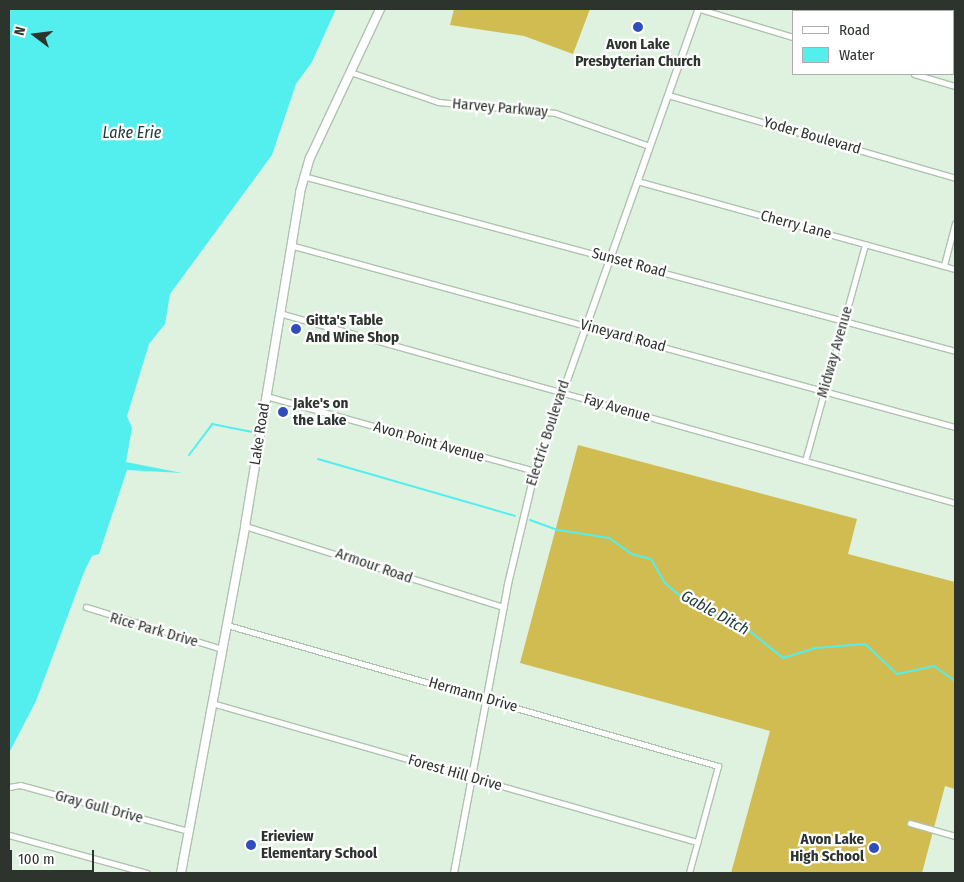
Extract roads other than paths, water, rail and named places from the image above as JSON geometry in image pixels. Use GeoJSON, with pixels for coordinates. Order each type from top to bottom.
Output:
{"type":"FeatureCollection","features":[{"type":"Feature","properties":{"kind":"main road","name":"Lake Road"},"geometry":{"type":"LineString","coordinates":[[180,873],[245,526],[290,245],[304,176],[380,9]]}},
{"type":"Feature","properties":{"kind":"street"},"geometry":{"type":"LineString","coordinates":[[699,9],[792,37]]}},
{"type":"Feature","properties":{"kind":"street","name":"Electric Boulevard"},"geometry":{"type":"LineString","coordinates":[[454,873],[504,608],[535,471],[584,326],[699,9]]}},
{"type":"Feature","properties":{"kind":"street","name":"Harvey Parkway"},"geometry":{"type":"LineString","coordinates":[[350,72],[438,102],[555,113],[649,146]]}},
{"type":"Feature","properties":{"kind":"street"},"geometry":{"type":"LineString","coordinates":[[917,75],[955,86]]}},
{"type":"Feature","properties":{"kind":"street","name":"Yoder Boulevard"},"geometry":{"type":"LineString","coordinates":[[668,94],[955,178]]}},
{"type":"Feature","properties":{"kind":"street","name":"Sunset Road"},"geometry":{"type":"LineString","coordinates":[[304,176],[955,351]]}},
{"type":"Feature","properties":{"kind":"street","name":"Cherry Lane"},"geometry":{"type":"LineString","coordinates":[[637,181],[955,269]]}},
{"type":"Feature","properties":{"kind":"street"},"geometry":{"type":"LineString","coordinates":[[944,265],[955,223]]}},
{"type":"Feature","properties":{"kind":"street","name":"Midway Avenue"},"geometry":{"type":"LineString","coordinates":[[804,461],[865,244]]}},
{"type":"Feature","properties":{"kind":"street","name":"Vineyard Road"},"geometry":{"type":"LineString","coordinates":[[290,245],[955,427]]}},
{"type":"Feature","properties":{"kind":"street","name":"Fay Avenue"},"geometry":{"type":"LineString","coordinates":[[279,313],[955,503]]}},
{"type":"Feature","properties":{"kind":"street","name":"Avon Point Avenue"},"geometry":{"type":"LineString","coordinates":[[266,396],[535,471]]}},
{"type":"Feature","properties":{"kind":"street","name":"Armour Road"},"geometry":{"type":"LineString","coordinates":[[245,526],[504,608]]}},
{"type":"Feature","properties":{"kind":"street","name":"Rice Park Drive"},"geometry":{"type":"LineString","coordinates":[[86,608],[222,649]]}},
{"type":"Feature","properties":{"kind":"street","name":"Hermann Drive"},"geometry":{"type":"LineString","coordinates":[[227,625],[718,766],[697,842]]}},
{"type":"Feature","properties":{"kind":"street","name":"Forest Hill Drive"},"geometry":{"type":"LineString","coordinates":[[212,703],[697,842]]}},
{"type":"Feature","properties":{"kind":"street","name":"Gray Gull Drive"},"geometry":{"type":"LineString","coordinates":[[9,787],[20,785],[188,831]]}},
{"type":"Feature","properties":{"kind":"street"},"geometry":{"type":"LineString","coordinates":[[910,823],[955,836]]}},
{"type":"Feature","properties":{"kind":"street"},"geometry":{"type":"LineString","coordinates":[[9,835],[148,873]]}},
{"type":"Feature","properties":{"kind":"street"},"geometry":{"type":"LineString","coordinates":[[689,873],[697,842]]}},
{"type":"Feature","properties":{"kind":"water","name":"Lake Erie"},"geometry":{"type":"Polygon","coordinates":[[[9,9],[336,9],[312,62],[296,84],[272,155],[170,294],[165,324],[149,344],[127,416],[132,428],[126,462],[182,473],[127,470],[99,554],[92,556],[84,572],[36,701],[9,753],[9,9]]]}},
{"type":"Feature","properties":{"kind":"waterway","name":"Gable Ditch"},"geometry":{"type":"LineString","coordinates":[[189,455],[212,424],[252,432]]}},
{"type":"Feature","properties":{"kind":"waterway","name":"Gable Ditch"},"geometry":{"type":"LineString","coordinates":[[318,459],[515,516]]}},
{"type":"Feature","properties":{"kind":"waterway","name":"Gable Ditch"},"geometry":{"type":"LineString","coordinates":[[530,520],[558,530],[609,538],[632,554],[651,559],[665,583],[681,597],[747,629],[783,658],[815,648],[865,644],[897,674],[934,666],[955,681]]}},
{"type":"Feature","properties":{"kind":"place","name":"Avon Lake Presbyterian Church"},"geometry":{"type":"Point","coordinates":[638,27]}},
{"type":"Feature","properties":{"kind":"place","name":"Gitta's Table And Wine Shop"},"geometry":{"type":"Point","coordinates":[296,329]}},
{"type":"Feature","properties":{"kind":"place","name":"Jake's on the Lake"},"geometry":{"type":"Point","coordinates":[283,412]}},
{"type":"Feature","properties":{"kind":"place","name":"Erieview Elementary School"},"geometry":{"type":"Point","coordinates":[251,845]}},
{"type":"Feature","properties":{"kind":"place","name":"Avon Lake High School"},"geometry":{"type":"Point","coordinates":[874,848]}}]}
